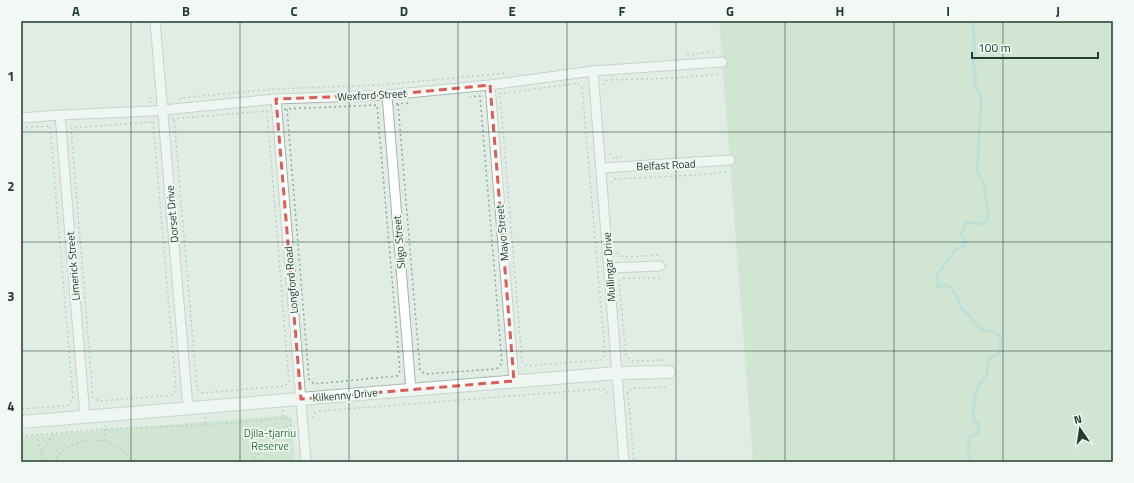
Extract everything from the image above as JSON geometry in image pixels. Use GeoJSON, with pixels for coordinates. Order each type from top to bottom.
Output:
{"type":"FeatureCollection","features":[{"type":"Feature","properties":{"kind":"street","name":"Dorset Drive"},"geometry":{"type":"LineString","coordinates":[[155,21],[188,408]]}},
{"type":"Feature","properties":{"kind":"street","name":"Wexford Street"},"geometry":{"type":"LineString","coordinates":[[21,118],[163,110],[276,99],[387,95],[490,85],[593,71],[722,62]]}},
{"type":"Feature","properties":{"kind":"street","name":"Mullingar Drive"},"geometry":{"type":"LineString","coordinates":[[593,71],[624,462]]}},
{"type":"Feature","properties":{"kind":"street","name":"Mayo Street"},"geometry":{"type":"LineString","coordinates":[[490,85],[514,381]]}},
{"type":"Feature","properties":{"kind":"street","name":"Sligo Street"},"geometry":{"type":"LineString","coordinates":[[387,95],[411,390]]}},
{"type":"Feature","properties":{"kind":"street","name":"Longford Road"},"geometry":{"type":"LineString","coordinates":[[276,99],[301,399],[299,423],[306,462]]}},
{"type":"Feature","properties":{"kind":"street","name":"Limerick Street"},"geometry":{"type":"LineString","coordinates":[[60,115],[85,417]]}},
{"type":"Feature","properties":{"kind":"street","name":"Belfast Road"},"geometry":{"type":"LineString","coordinates":[[601,168],[730,160]]}},
{"type":"Feature","properties":{"kind":"street"},"geometry":{"type":"LineString","coordinates":[[609,268],[660,266]]}},
{"type":"Feature","properties":{"kind":"street","name":"Kilkenny Drive"},"geometry":{"type":"LineString","coordinates":[[21,422],[617,373],[669,372]]}},
{"type":"Feature","properties":{"kind":"path"},"geometry":{"type":"LineString","coordinates":[[182,118],[180,98],[274,89],[381,85],[506,73]]}},
{"type":"Feature","properties":{"kind":"path"},"geometry":{"type":"LineString","coordinates":[[611,80],[675,78],[721,74]]}},
{"type":"Feature","properties":{"kind":"path"},"geometry":{"type":"LineString","coordinates":[[578,83],[582,87],[605,355],[601,360],[527,366],[522,362],[500,94],[578,83]]}},
{"type":"Feature","properties":{"kind":"path"},"geometry":{"type":"LineString","coordinates":[[411,102],[398,104],[420,370],[425,374],[498,368],[502,363],[480,96],[464,97]]}},
{"type":"Feature","properties":{"kind":"path"},"geometry":{"type":"LineString","coordinates":[[377,105],[400,372],[397,376],[314,384],[309,379],[287,109],[377,105]]}},
{"type":"Feature","properties":{"kind":"path"},"geometry":{"type":"LineString","coordinates":[[267,111],[289,382],[285,386],[203,393],[197,389],[174,119],[182,118],[267,111]]}},
{"type":"Feature","properties":{"kind":"path"},"geometry":{"type":"LineString","coordinates":[[153,122],[176,389],[172,395],[103,401],[99,401],[93,397],[72,128],[153,122]]}},
{"type":"Feature","properties":{"kind":"path"},"geometry":{"type":"LineString","coordinates":[[21,128],[50,126],[73,397],[70,404],[65,406],[21,409]]}},
{"type":"Feature","properties":{"kind":"path"},"geometry":{"type":"LineString","coordinates":[[612,188],[611,183],[615,179],[728,172]]}},
{"type":"Feature","properties":{"kind":"path"},"geometry":{"type":"LineString","coordinates":[[616,246],[617,253],[622,257],[625,257]]}},
{"type":"Feature","properties":{"kind":"path"},"geometry":{"type":"LineString","coordinates":[[660,278],[623,278],[619,281],[626,356],[632,362],[666,360]]}},
{"type":"Feature","properties":{"kind":"path"},"geometry":{"type":"LineString","coordinates":[[634,462],[628,393],[632,388],[668,386]]}},
{"type":"Feature","properties":{"kind":"path"},"geometry":{"type":"LineString","coordinates":[[251,462],[271,441],[284,434],[288,426],[312,421],[315,413],[320,411],[600,389],[606,389],[608,393],[628,393]]}},
{"type":"Feature","properties":{"kind":"path"},"geometry":{"type":"LineString","coordinates":[[21,436],[105,429],[206,425],[288,418],[299,423]]}},
{"type":"Feature","properties":{"kind":"path"},"geometry":{"type":"LineString","coordinates":[[104,441],[105,429]]}},
{"type":"Feature","properties":{"kind":"path"},"geometry":{"type":"LineString","coordinates":[[42,453],[54,433]]}},
{"type":"Feature","properties":{"kind":"path"},"geometry":{"type":"LineString","coordinates":[[37,434],[43,462]]}},
{"type":"Feature","properties":{"kind":"path"},"geometry":{"type":"LineString","coordinates":[[53,462],[62,451],[75,443],[92,440],[104,441],[121,449],[133,462]]}},
{"type":"Feature","properties":{"kind":"highlighted area"},"geometry":{"type":"Polygon","coordinates":[[[490,85],[514,381],[301,399],[276,99],[387,95],[490,85]]]}},
{"type":"Feature","properties":{"kind":"green space"},"geometry":{"type":"Polygon","coordinates":[[[719,21],[1113,21],[1113,462],[753,462],[719,21]]]}},
{"type":"Feature","properties":{"kind":"green space","name":"Djila-tjarriu Reserve"},"geometry":{"type":"Polygon","coordinates":[[[287,415],[291,419],[295,462],[21,462],[21,437],[287,415]]]}},
{"type":"Feature","properties":{"kind":"waterway"},"geometry":{"type":"LineString","coordinates":[[971,462],[968,452],[970,436],[976,435],[979,430],[978,424],[974,419],[973,411],[976,396],[975,394],[976,390],[987,374],[988,359],[999,354],[1001,340],[999,335],[992,331],[982,330],[972,320],[961,308],[957,296],[950,287],[944,285],[938,287],[937,275],[956,249],[965,246],[966,241],[960,233],[964,230],[964,225],[966,223],[983,224],[987,220],[988,215],[984,184],[977,172],[981,96],[975,86],[976,76],[973,62],[975,59],[973,21]]}}]}
